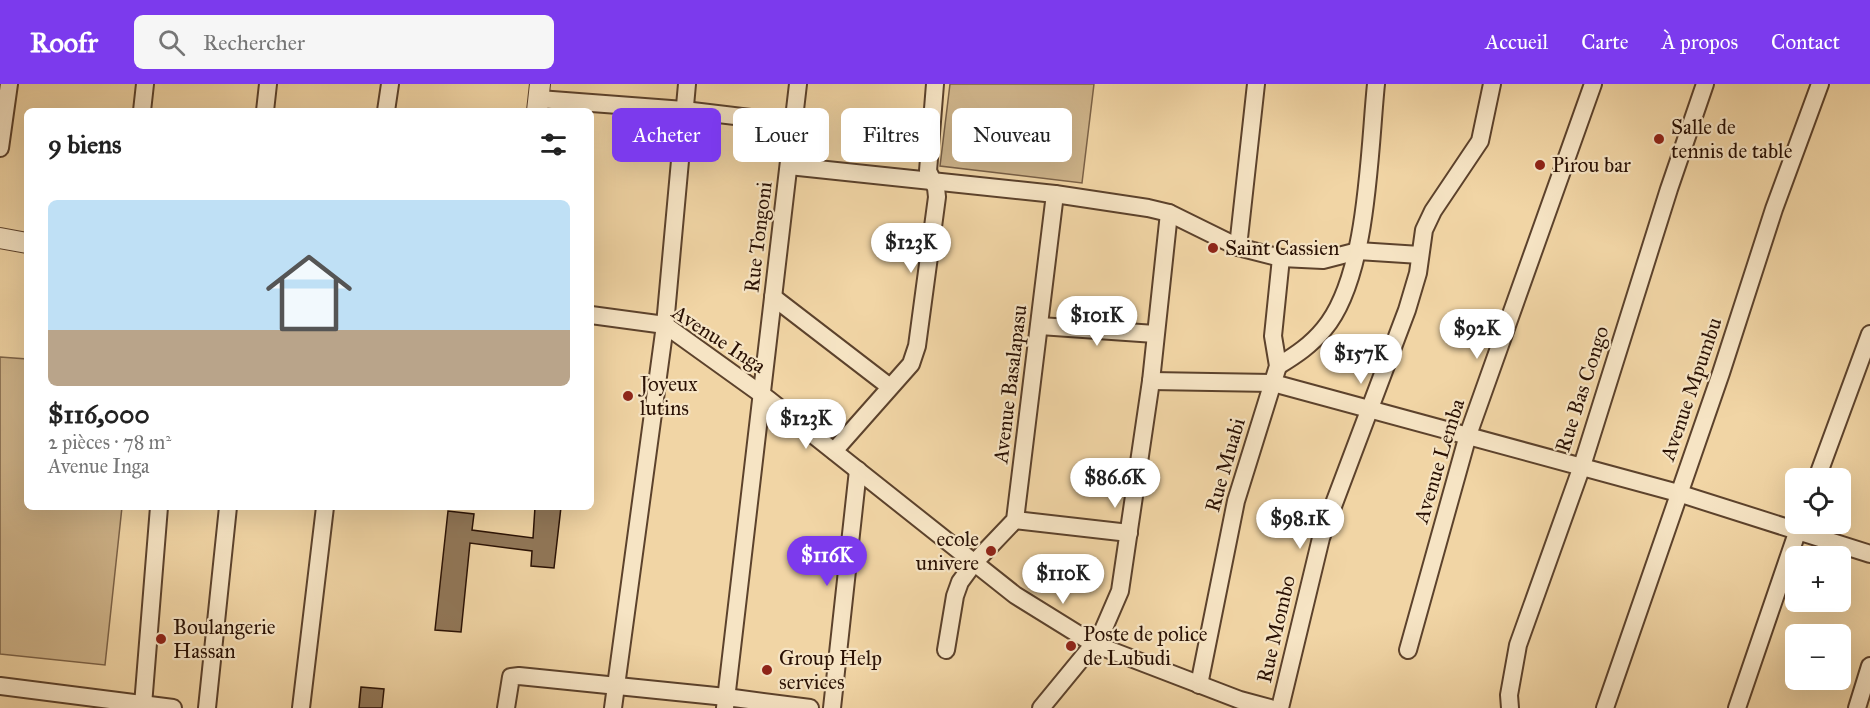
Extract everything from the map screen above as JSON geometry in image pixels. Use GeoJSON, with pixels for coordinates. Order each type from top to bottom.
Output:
{"type":"FeatureCollection","features":[{"type":"Feature","properties":{"kind":"street"},"geometry":{"type":"LineString","coordinates":[[0,148],[9,84]]}},
{"type":"Feature","properties":{"kind":"street"},"geometry":{"type":"LineString","coordinates":[[142,108],[145,84]]}},
{"type":"Feature","properties":{"kind":"street"},"geometry":{"type":"LineString","coordinates":[[265,108],[267,84]]}},
{"type":"Feature","properties":{"kind":"street"},"geometry":{"type":"LineString","coordinates":[[387,108],[390,84]]}},
{"type":"Feature","properties":{"kind":"street"},"geometry":{"type":"LineString","coordinates":[[684,108],[687,84]]}},
{"type":"Feature","properties":{"kind":"street","name":"Rue Tongoni"},"geometry":{"type":"LineString","coordinates":[[795,108],[798,84]]}},
{"type":"Feature","properties":{"kind":"street"},"geometry":{"type":"LineString","coordinates":[[834,451],[910,364],[922,326],[937,197],[928,162],[935,84]]}},
{"type":"Feature","properties":{"kind":"street"},"geometry":{"type":"LineString","coordinates":[[1238,247],[1256,84]]}},
{"type":"Feature","properties":{"kind":"street"},"geometry":{"type":"LineString","coordinates":[[1278,366],[1301,352],[1326,327],[1348,286],[1358,251],[1376,84]]}},
{"type":"Feature","properties":{"kind":"street","name":"Rue Mombo"},"geometry":{"type":"LineString","coordinates":[[1280,708],[1321,538],[1407,310],[1424,230],[1433,211],[1480,141],[1492,84]]}},
{"type":"Feature","properties":{"kind":"street","name":"Avenue Lemba"},"geometry":{"type":"LineString","coordinates":[[1408,650],[1468,435],[1593,84]]}},
{"type":"Feature","properties":{"kind":"street","name":"Rue Bas Congo"},"geometry":{"type":"LineString","coordinates":[[1510,708],[1509,695],[1518,645],[1581,465],[1705,84]]}},
{"type":"Feature","properties":{"kind":"street","name":"Avenue Mpumbu"},"geometry":{"type":"LineString","coordinates":[[1605,708],[1721,373],[1774,209],[1820,84]]}},
{"type":"Feature","properties":{"kind":"street"},"geometry":{"type":"LineString","coordinates":[[539,98],[660,108]]}},
{"type":"Feature","properties":{"kind":"street"},"geometry":{"type":"LineString","coordinates":[[613,708],[664,325],[679,162]]}},
{"type":"Feature","properties":{"kind":"street","name":"Rue Tongoni"},"geometry":{"type":"LineString","coordinates":[[726,702],[789,162]]}},
{"type":"Feature","properties":{"kind":"street"},"geometry":{"type":"LineString","coordinates":[[789,166],[1055,194],[1169,213],[1238,247],[1281,258],[1323,260],[1358,251],[1420,255]]}},
{"type":"Feature","properties":{"kind":"street","name":"Avenue Basalapasu"},"geometry":{"type":"LineString","coordinates":[[1015,520],[1055,194]]}},
{"type":"Feature","properties":{"kind":"street"},"geometry":{"type":"LineString","coordinates":[[1041,708],[1101,635],[1120,591],[1150,381],[1169,213]]}},
{"type":"Feature","properties":{"kind":"street"},"geometry":{"type":"LineString","coordinates":[[0,238],[24,242]]}},
{"type":"Feature","properties":{"kind":"street","name":"Rue Muabi"},"geometry":{"type":"LineString","coordinates":[[1199,685],[1236,501],[1278,366],[1273,336],[1281,258]]}},
{"type":"Feature","properties":{"kind":"street"},"geometry":{"type":"LineString","coordinates":[[773,297],[890,387]]}},
{"type":"Feature","properties":{"kind":"street","name":"Avenue Inga"},"geometry":{"type":"LineString","coordinates":[[594,315],[664,325],[763,395],[1015,595],[1094,644],[1240,700],[1270,708]]}},
{"type":"Feature","properties":{"kind":"street"},"geometry":{"type":"LineString","coordinates":[[1040,326],[1155,334]]}},
{"type":"Feature","properties":{"kind":"street"},"geometry":{"type":"LineString","coordinates":[[1821,468],[1870,334]]}},
{"type":"Feature","properties":{"kind":"street"},"geometry":{"type":"LineString","coordinates":[[1150,381],[1273,383],[1581,465],[1785,523]]}},
{"type":"Feature","properties":{"kind":"street"},"geometry":{"type":"LineString","coordinates":[[832,708],[858,470]]}},
{"type":"Feature","properties":{"kind":"street"},"geometry":{"type":"LineString","coordinates":[[143,705],[159,510]]}},
{"type":"Feature","properties":{"kind":"street"},"geometry":{"type":"LineString","coordinates":[[207,708],[228,510]]}},
{"type":"Feature","properties":{"kind":"street"},"geometry":{"type":"LineString","coordinates":[[301,708],[325,510]]}},
{"type":"Feature","properties":{"kind":"street"},"geometry":{"type":"LineString","coordinates":[[946,650],[957,589],[974,563],[1015,520],[1129,533]]}},
{"type":"Feature","properties":{"kind":"street"},"geometry":{"type":"LineString","coordinates":[[1737,708],[1797,534]]}},
{"type":"Feature","properties":{"kind":"street"},"geometry":{"type":"LineString","coordinates":[[1817,534],[1870,554]]}},
{"type":"Feature","properties":{"kind":"street"},"geometry":{"type":"LineString","coordinates":[[1857,708],[1870,666]]}},
{"type":"Feature","properties":{"kind":"street"},"geometry":{"type":"LineString","coordinates":[[506,708],[511,677],[615,686],[726,702],[810,708]]}},
{"type":"Feature","properties":{"kind":"street"},"geometry":{"type":"LineString","coordinates":[[0,686],[74,702],[173,708]]}},
{"type":"Feature","properties":{"kind":"shaded area"},"geometry":{"type":"Polygon","coordinates":[[[950,84],[1094,84],[1082,183],[940,166],[950,84]]]}},
{"type":"Feature","properties":{"kind":"shaded area"},"geometry":{"type":"Polygon","coordinates":[[[0,357],[24,359],[24,510],[122,510],[105,665],[0,654],[0,357]]]}},
{"type":"Feature","properties":{"kind":"building"},"geometry":{"type":"Polygon","coordinates":[[[535,510],[561,510],[554,568],[531,566],[532,551],[470,543],[461,632],[435,630],[448,511],[474,514],[472,530],[533,538],[535,510]]]}},
{"type":"Feature","properties":{"kind":"building"},"geometry":{"type":"Polygon","coordinates":[[[361,687],[384,689],[382,708],[359,708],[361,687]]]}},
{"type":"Feature","properties":{"kind":"place","name":"Salle de tennis de table"},"geometry":{"type":"Point","coordinates":[1659,139]}},
{"type":"Feature","properties":{"kind":"place","name":"Pirou bar"},"geometry":{"type":"Point","coordinates":[1540,165]}},
{"type":"Feature","properties":{"kind":"place","name":"Saint Cassien"},"geometry":{"type":"Point","coordinates":[1213,248]}},
{"type":"Feature","properties":{"kind":"place","name":"Joyeux lutins"},"geometry":{"type":"Point","coordinates":[628,396]}},
{"type":"Feature","properties":{"kind":"place","name":"ecole univere"},"geometry":{"type":"Point","coordinates":[991,551]}},
{"type":"Feature","properties":{"kind":"place","name":"Boulangerie Hassan"},"geometry":{"type":"Point","coordinates":[161,639]}},
{"type":"Feature","properties":{"kind":"place","name":"Poste de police de Lubudi"},"geometry":{"type":"Point","coordinates":[1071,646]}},
{"type":"Feature","properties":{"kind":"place","name":"Group Help services"},"geometry":{"type":"Point","coordinates":[767,670]}}]}
